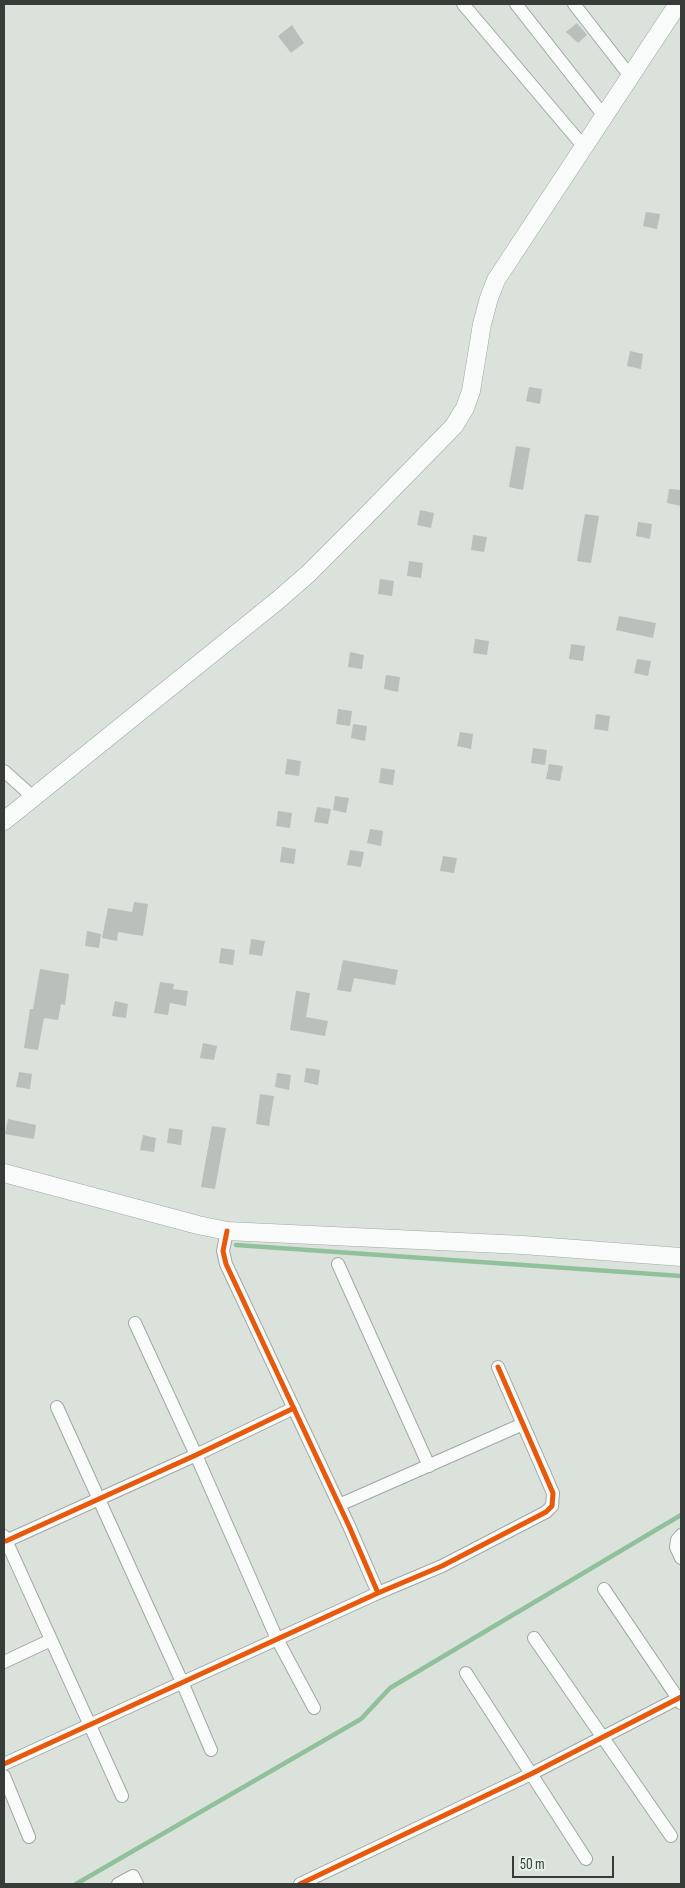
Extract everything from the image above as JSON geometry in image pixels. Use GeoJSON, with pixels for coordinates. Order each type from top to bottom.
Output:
{"type":"FeatureCollection","features":[{"type":"Feature","properties":{"kind":"main road"},"geometry":{"type":"LineString","coordinates":[[4,821],[296,585],[454,426],[465,408],[471,391],[482,324],[496,280],[678,4]]}},
{"type":"Feature","properties":{"kind":"main road"},"geometry":{"type":"LineString","coordinates":[[4,1173],[226,1234],[523,1245],[681,1257]]}},
{"type":"Feature","properties":{"kind":"street"},"geometry":{"type":"LineString","coordinates":[[463,4],[584,147]]}},
{"type":"Feature","properties":{"kind":"street"},"geometry":{"type":"LineString","coordinates":[[516,4],[604,116]]}},
{"type":"Feature","properties":{"kind":"street"},"geometry":{"type":"LineString","coordinates":[[574,4],[630,76]]}},
{"type":"Feature","properties":{"kind":"street"},"geometry":{"type":"LineString","coordinates":[[4,771],[33,797]]}},
{"type":"Feature","properties":{"kind":"street"},"geometry":{"type":"LineString","coordinates":[[226,1234],[223,1251],[226,1264],[339,1505],[378,1593]]}},
{"type":"Feature","properties":{"kind":"street"},"geometry":{"type":"LineString","coordinates":[[338,1264],[429,1466]]}},
{"type":"Feature","properties":{"kind":"street"},"geometry":{"type":"LineString","coordinates":[[134,1324],[196,1455],[277,1639],[314,1708]]}},
{"type":"Feature","properties":{"kind":"street"},"geometry":{"type":"LineString","coordinates":[[4,1764],[378,1593],[442,1566],[546,1512],[552,1506],[553,1493],[498,1367]]}},
{"type":"Feature","properties":{"kind":"street"},"geometry":{"type":"LineString","coordinates":[[57,1407],[211,1750]]}},
{"type":"Feature","properties":{"kind":"street"},"geometry":{"type":"LineString","coordinates":[[122,1796],[5,1539],[196,1455],[294,1408]]}},
{"type":"Feature","properties":{"kind":"street"},"geometry":{"type":"LineString","coordinates":[[339,1505],[523,1424]]}},
{"type":"Feature","properties":{"kind":"street"},"geometry":{"type":"LineString","coordinates":[[681,1535],[676,1547],[681,1558]]}},
{"type":"Feature","properties":{"kind":"street"},"geometry":{"type":"LineString","coordinates":[[300,1884],[531,1774],[680,1700],[604,1589]]}},
{"type":"Feature","properties":{"kind":"street"},"geometry":{"type":"LineString","coordinates":[[534,1638],[671,1836]]}},
{"type":"Feature","properties":{"kind":"street"},"geometry":{"type":"LineString","coordinates":[[4,1662],[51,1640]]}},
{"type":"Feature","properties":{"kind":"street"},"geometry":{"type":"LineString","coordinates":[[466,1673],[586,1859]]}},
{"type":"Feature","properties":{"kind":"street"},"geometry":{"type":"LineString","coordinates":[[4,1776],[29,1836]]}},
{"type":"Feature","properties":{"kind":"street"},"geometry":{"type":"LineString","coordinates":[[118,1884],[133,1876],[137,1884]]}},
{"type":"Feature","properties":{"kind":"building"},"geometry":{"type":"Polygon","coordinates":[[[577,23],[587,35],[578,43],[566,32],[577,23]]]}},
{"type":"Feature","properties":{"kind":"building"},"geometry":{"type":"Polygon","coordinates":[[[292,25],[304,43],[291,53],[278,36],[292,25]]]}},
{"type":"Feature","properties":{"kind":"building"},"geometry":{"type":"Polygon","coordinates":[[[646,212],[660,214],[657,229],[643,226],[646,212]]]}},
{"type":"Feature","properties":{"kind":"building"},"geometry":{"type":"Polygon","coordinates":[[[630,351],[643,354],[641,369],[627,366],[630,351]]]}},
{"type":"Feature","properties":{"kind":"building"},"geometry":{"type":"Polygon","coordinates":[[[529,387],[542,389],[540,404],[526,401],[529,387]]]}},
{"type":"Feature","properties":{"kind":"building"},"geometry":{"type":"Polygon","coordinates":[[[516,446],[530,448],[523,490],[509,487],[516,446]]]}},
{"type":"Feature","properties":{"kind":"building"},"geometry":{"type":"Polygon","coordinates":[[[669,489],[681,490],[681,506],[667,503],[669,489]]]}},
{"type":"Feature","properties":{"kind":"building"},"geometry":{"type":"Polygon","coordinates":[[[420,510],[434,513],[431,528],[417,525],[420,510]]]}},
{"type":"Feature","properties":{"kind":"building"},"geometry":{"type":"Polygon","coordinates":[[[585,514],[599,516],[591,563],[577,561],[585,514]]]}},
{"type":"Feature","properties":{"kind":"building"},"geometry":{"type":"Polygon","coordinates":[[[638,522],[652,524],[650,539],[636,536],[638,522]]]}},
{"type":"Feature","properties":{"kind":"building"},"geometry":{"type":"Polygon","coordinates":[[[473,535],[487,537],[484,552],[471,550],[473,535]]]}},
{"type":"Feature","properties":{"kind":"building"},"geometry":{"type":"Polygon","coordinates":[[[409,561],[423,563],[421,578],[407,576],[409,561]]]}},
{"type":"Feature","properties":{"kind":"building"},"geometry":{"type":"Polygon","coordinates":[[[380,579],[394,581],[392,596],[378,594],[380,579]]]}},
{"type":"Feature","properties":{"kind":"building"},"geometry":{"type":"Polygon","coordinates":[[[619,616],[656,623],[653,638],[616,630],[619,616]]]}},
{"type":"Feature","properties":{"kind":"building"},"geometry":{"type":"Polygon","coordinates":[[[475,639],[489,641],[487,655],[473,653],[475,639]]]}},
{"type":"Feature","properties":{"kind":"building"},"geometry":{"type":"Polygon","coordinates":[[[571,644],[585,646],[583,661],[569,659],[571,644]]]}},
{"type":"Feature","properties":{"kind":"building"},"geometry":{"type":"Polygon","coordinates":[[[350,652],[364,655],[362,669],[348,667],[350,652]]]}},
{"type":"Feature","properties":{"kind":"building"},"geometry":{"type":"Polygon","coordinates":[[[637,659],[651,661],[648,676],[634,673],[637,659]]]}},
{"type":"Feature","properties":{"kind":"building"},"geometry":{"type":"Polygon","coordinates":[[[386,675],[400,677],[398,692],[384,689],[386,675]]]}},
{"type":"Feature","properties":{"kind":"building"},"geometry":{"type":"Polygon","coordinates":[[[338,709],[352,711],[350,726],[336,724],[338,709]]]}},
{"type":"Feature","properties":{"kind":"building"},"geometry":{"type":"Polygon","coordinates":[[[596,714],[610,716],[608,731],[594,729],[596,714]]]}},
{"type":"Feature","properties":{"kind":"building"},"geometry":{"type":"Polygon","coordinates":[[[353,724],[367,726],[365,741],[351,738],[353,724]]]}},
{"type":"Feature","properties":{"kind":"building"},"geometry":{"type":"Polygon","coordinates":[[[460,732],[473,734],[471,749],[457,746],[460,732]]]}},
{"type":"Feature","properties":{"kind":"building"},"geometry":{"type":"Polygon","coordinates":[[[533,748],[547,750],[545,765],[531,763],[533,748]]]}},
{"type":"Feature","properties":{"kind":"building"},"geometry":{"type":"Polygon","coordinates":[[[287,759],[301,761],[299,776],[285,774],[287,759]]]}},
{"type":"Feature","properties":{"kind":"building"},"geometry":{"type":"Polygon","coordinates":[[[549,764],[563,766],[560,781],[546,779],[549,764]]]}},
{"type":"Feature","properties":{"kind":"building"},"geometry":{"type":"Polygon","coordinates":[[[381,768],[395,770],[393,785],[379,783],[381,768]]]}},
{"type":"Feature","properties":{"kind":"building"},"geometry":{"type":"Polygon","coordinates":[[[335,796],[349,798],[346,813],[333,810],[335,796]]]}},
{"type":"Feature","properties":{"kind":"building"},"geometry":{"type":"Polygon","coordinates":[[[317,807],[331,809],[328,824],[314,822],[317,807]]]}},
{"type":"Feature","properties":{"kind":"building"},"geometry":{"type":"Polygon","coordinates":[[[278,811],[292,813],[290,828],[276,826],[278,811]]]}},
{"type":"Feature","properties":{"kind":"building"},"geometry":{"type":"Polygon","coordinates":[[[370,829],[383,831],[381,846],[367,843],[370,829]]]}},
{"type":"Feature","properties":{"kind":"building"},"geometry":{"type":"Polygon","coordinates":[[[282,847],[296,849],[294,864],[280,862],[282,847]]]}},
{"type":"Feature","properties":{"kind":"building"},"geometry":{"type":"Polygon","coordinates":[[[350,850],[364,852],[361,867],[347,865],[350,850]]]}},
{"type":"Feature","properties":{"kind":"building"},"geometry":{"type":"Polygon","coordinates":[[[443,856],[457,858],[454,873],[440,871],[443,856]]]}},
{"type":"Feature","properties":{"kind":"building"},"geometry":{"type":"Polygon","coordinates":[[[134,902],[148,904],[143,936],[118,932],[117,941],[102,938],[108,908],[132,912],[134,902]]]}},
{"type":"Feature","properties":{"kind":"building"},"geometry":{"type":"Polygon","coordinates":[[[87,931],[101,934],[99,948],[85,946],[87,931]]]}},
{"type":"Feature","properties":{"kind":"building"},"geometry":{"type":"Polygon","coordinates":[[[251,939],[265,941],[262,956],[249,954],[251,939]]]}},
{"type":"Feature","properties":{"kind":"building"},"geometry":{"type":"Polygon","coordinates":[[[221,948],[235,950],[233,965],[219,963],[221,948]]]}},
{"type":"Feature","properties":{"kind":"building"},"geometry":{"type":"Polygon","coordinates":[[[343,960],[398,970],[395,985],[354,978],[351,992],[337,990],[343,960]]]}},
{"type":"Feature","properties":{"kind":"building"},"geometry":{"type":"Polygon","coordinates":[[[40,969],[69,974],[65,1005],[61,1004],[58,1020],[44,1018],[38,1050],[24,1048],[30,1009],[33,1009],[40,969]]]}},
{"type":"Feature","properties":{"kind":"building"},"geometry":{"type":"Polygon","coordinates":[[[160,982],[174,984],[173,989],[188,991],[186,1006],[170,1003],[168,1015],[154,1013],[160,982]]]}},
{"type":"Feature","properties":{"kind":"building"},"geometry":{"type":"Polygon","coordinates":[[[296,991],[310,993],[306,1017],[328,1021],[325,1036],[290,1030],[296,991]]]}},
{"type":"Feature","properties":{"kind":"building"},"geometry":{"type":"Polygon","coordinates":[[[115,1001],[128,1004],[126,1018],[112,1016],[115,1001]]]}},
{"type":"Feature","properties":{"kind":"building"},"geometry":{"type":"Polygon","coordinates":[[[203,1043],[217,1046],[214,1060],[200,1058],[203,1043]]]}},
{"type":"Feature","properties":{"kind":"building"},"geometry":{"type":"Polygon","coordinates":[[[306,1068],[320,1070],[318,1085],[304,1082],[306,1068]]]}},
{"type":"Feature","properties":{"kind":"building"},"geometry":{"type":"Polygon","coordinates":[[[19,1072],[32,1074],[30,1089],[16,1087],[19,1072]]]}},
{"type":"Feature","properties":{"kind":"building"},"geometry":{"type":"Polygon","coordinates":[[[277,1073],[291,1075],[289,1090],[275,1087],[277,1073]]]}},
{"type":"Feature","properties":{"kind":"building"},"geometry":{"type":"Polygon","coordinates":[[[260,1094],[274,1096],[269,1126],[256,1124],[260,1094]]]}},
{"type":"Feature","properties":{"kind":"building"},"geometry":{"type":"Polygon","coordinates":[[[8,1119],[36,1125],[34,1139],[5,1134],[8,1119]]]}},
{"type":"Feature","properties":{"kind":"building"},"geometry":{"type":"Polygon","coordinates":[[[212,1126],[226,1128],[215,1189],[201,1187],[212,1126]]]}},
{"type":"Feature","properties":{"kind":"building"},"geometry":{"type":"Polygon","coordinates":[[[169,1128],[183,1130],[181,1145],[167,1143],[169,1128]]]}},
{"type":"Feature","properties":{"kind":"building"},"geometry":{"type":"Polygon","coordinates":[[[143,1135],[156,1138],[154,1152],[140,1150],[143,1135]]]}},
{"type":"Feature","properties":{"kind":"waterway"},"geometry":{"type":"LineString","coordinates":[[236,1245],[681,1276]]}},
{"type":"Feature","properties":{"kind":"waterway"},"geometry":{"type":"LineString","coordinates":[[76,1884],[361,1719],[390,1688],[681,1515]]}},
{"type":"Feature","properties":{"kind":"cycle path"},"geometry":{"type":"LineString","coordinates":[[227,1231],[223,1251],[226,1264],[349,1526],[378,1593]]}},
{"type":"Feature","properties":{"kind":"cycle path"},"geometry":{"type":"LineString","coordinates":[[4,1764],[378,1593],[442,1566],[546,1512],[552,1506],[553,1493],[498,1367]]}},
{"type":"Feature","properties":{"kind":"cycle path"},"geometry":{"type":"LineString","coordinates":[[6,1541],[196,1455],[294,1408]]}},
{"type":"Feature","properties":{"kind":"cycle path"},"geometry":{"type":"LineString","coordinates":[[300,1884],[531,1774],[681,1697]]}}]}
